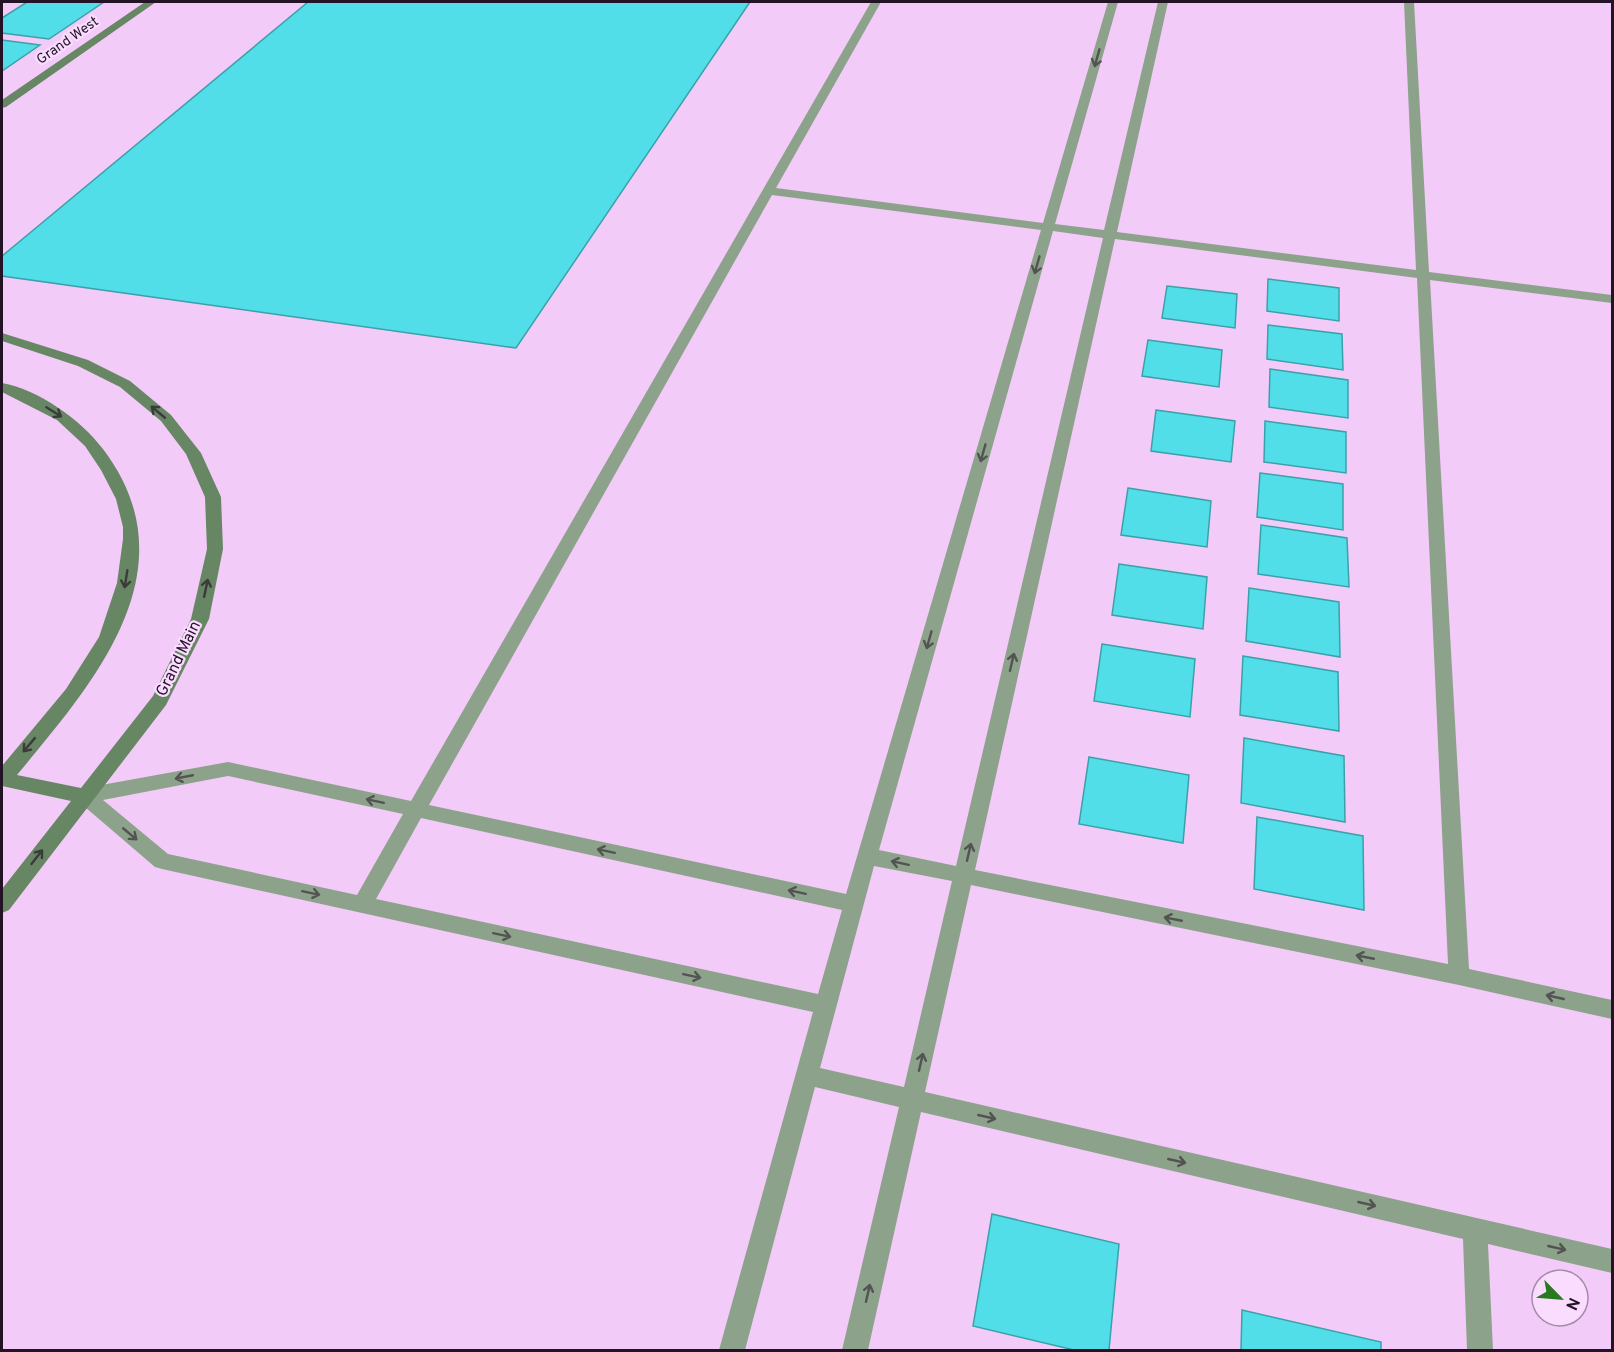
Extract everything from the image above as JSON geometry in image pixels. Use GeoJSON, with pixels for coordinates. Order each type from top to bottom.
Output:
{"type":"FeatureCollection","features":[{"type":"Feature","properties":{"kind":"street","name":"Grand West"},"geometry":{"type":"LineString","coordinates":[[2,105],[151,2]]}},
{"type":"Feature","properties":{"kind":"street"},"geometry":{"type":"LineString","coordinates":[[362,904],[876,2]]}},
{"type":"Feature","properties":{"kind":"street"},"geometry":{"type":"LineString","coordinates":[[732,1350],[867,856],[1113,2]]}},
{"type":"Feature","properties":{"kind":"street"},"geometry":{"type":"LineString","coordinates":[[855,1350],[1163,2]]}},
{"type":"Feature","properties":{"kind":"street"},"geometry":{"type":"LineString","coordinates":[[1409,2],[1459,976]]}},
{"type":"Feature","properties":{"kind":"street"},"geometry":{"type":"LineString","coordinates":[[767,191],[1612,299]]}},
{"type":"Feature","properties":{"kind":"street","name":"Grand Main"},"geometry":{"type":"LineString","coordinates":[[2,337],[83,363],[125,384],[166,418],[193,453],[213,497],[215,549],[200,619],[160,700],[2,904]]}},
{"type":"Feature","properties":{"kind":"street"},"geometry":{"type":"LineString","coordinates":[[2,387],[37,401],[71,423],[98,452],[118,486],[131,526],[127,583],[108,636],[78,686],[2,779],[85,796],[228,769],[854,904]]}},
{"type":"Feature","properties":{"kind":"street"},"geometry":{"type":"LineString","coordinates":[[85,796],[162,861],[826,1005]]}},
{"type":"Feature","properties":{"kind":"street"},"geometry":{"type":"LineString","coordinates":[[867,856],[1459,976],[1612,1010]]}},
{"type":"Feature","properties":{"kind":"street"},"geometry":{"type":"LineString","coordinates":[[807,1075],[1612,1261]]}},
{"type":"Feature","properties":{"kind":"street"},"geometry":{"type":"LineString","coordinates":[[1475,1229],[1480,1350]]}},
{"type":"Feature","properties":{"kind":"building"},"geometry":{"type":"Polygon","coordinates":[[[27,2],[104,2],[49,39],[2,33],[2,18],[27,2]]]}},
{"type":"Feature","properties":{"kind":"building"},"geometry":{"type":"Polygon","coordinates":[[[308,2],[750,2],[516,348],[2,276],[2,256],[308,2]]]}},
{"type":"Feature","properties":{"kind":"building"},"geometry":{"type":"Polygon","coordinates":[[[2,40],[40,45],[2,71],[2,40]]]}},
{"type":"Feature","properties":{"kind":"building"},"geometry":{"type":"Polygon","coordinates":[[[1268,279],[1339,288],[1339,321],[1267,311],[1268,279]]]}},
{"type":"Feature","properties":{"kind":"building"},"geometry":{"type":"Polygon","coordinates":[[[1167,286],[1237,294],[1235,328],[1162,318],[1167,286]]]}},
{"type":"Feature","properties":{"kind":"building"},"geometry":{"type":"Polygon","coordinates":[[[1268,325],[1342,334],[1343,370],[1267,359],[1268,325]]]}},
{"type":"Feature","properties":{"kind":"building"},"geometry":{"type":"Polygon","coordinates":[[[1148,340],[1222,350],[1219,387],[1142,376],[1148,340]]]}},
{"type":"Feature","properties":{"kind":"building"},"geometry":{"type":"Polygon","coordinates":[[[1270,369],[1348,380],[1348,418],[1269,407],[1270,369]]]}},
{"type":"Feature","properties":{"kind":"building"},"geometry":{"type":"Polygon","coordinates":[[[1156,410],[1235,421],[1231,462],[1151,451],[1156,410]]]}},
{"type":"Feature","properties":{"kind":"building"},"geometry":{"type":"Polygon","coordinates":[[[1265,421],[1346,432],[1346,473],[1264,462],[1265,421]]]}},
{"type":"Feature","properties":{"kind":"building"},"geometry":{"type":"Polygon","coordinates":[[[1260,473],[1343,484],[1343,530],[1257,517],[1260,473]]]}},
{"type":"Feature","properties":{"kind":"building"},"geometry":{"type":"Polygon","coordinates":[[[1128,488],[1211,501],[1207,547],[1121,535],[1128,488]]]}},
{"type":"Feature","properties":{"kind":"building"},"geometry":{"type":"Polygon","coordinates":[[[1261,525],[1347,538],[1349,587],[1258,574],[1261,525]]]}},
{"type":"Feature","properties":{"kind":"building"},"geometry":{"type":"Polygon","coordinates":[[[1119,564],[1207,577],[1203,629],[1112,615],[1119,564]]]}},
{"type":"Feature","properties":{"kind":"building"},"geometry":{"type":"Polygon","coordinates":[[[1249,588],[1339,602],[1340,657],[1246,641],[1249,588]]]}},
{"type":"Feature","properties":{"kind":"building"},"geometry":{"type":"Polygon","coordinates":[[[1102,644],[1195,659],[1190,717],[1094,701],[1102,644]]]}},
{"type":"Feature","properties":{"kind":"building"},"geometry":{"type":"Polygon","coordinates":[[[1243,656],[1338,672],[1339,731],[1240,715],[1243,656]]]}},
{"type":"Feature","properties":{"kind":"building"},"geometry":{"type":"Polygon","coordinates":[[[1244,738],[1344,756],[1345,822],[1241,803],[1244,738]]]}},
{"type":"Feature","properties":{"kind":"building"},"geometry":{"type":"Polygon","coordinates":[[[1089,757],[1189,775],[1183,843],[1079,824],[1089,757]]]}},
{"type":"Feature","properties":{"kind":"building"},"geometry":{"type":"Polygon","coordinates":[[[1257,817],[1363,836],[1364,910],[1254,889],[1257,817]]]}},
{"type":"Feature","properties":{"kind":"building"},"geometry":{"type":"Polygon","coordinates":[[[992,1214],[1119,1244],[1109,1350],[1074,1350],[973,1326],[992,1214]]]}},
{"type":"Feature","properties":{"kind":"building"},"geometry":{"type":"Polygon","coordinates":[[[1242,1310],[1381,1342],[1381,1350],[1241,1350],[1242,1310]]]}}]}
